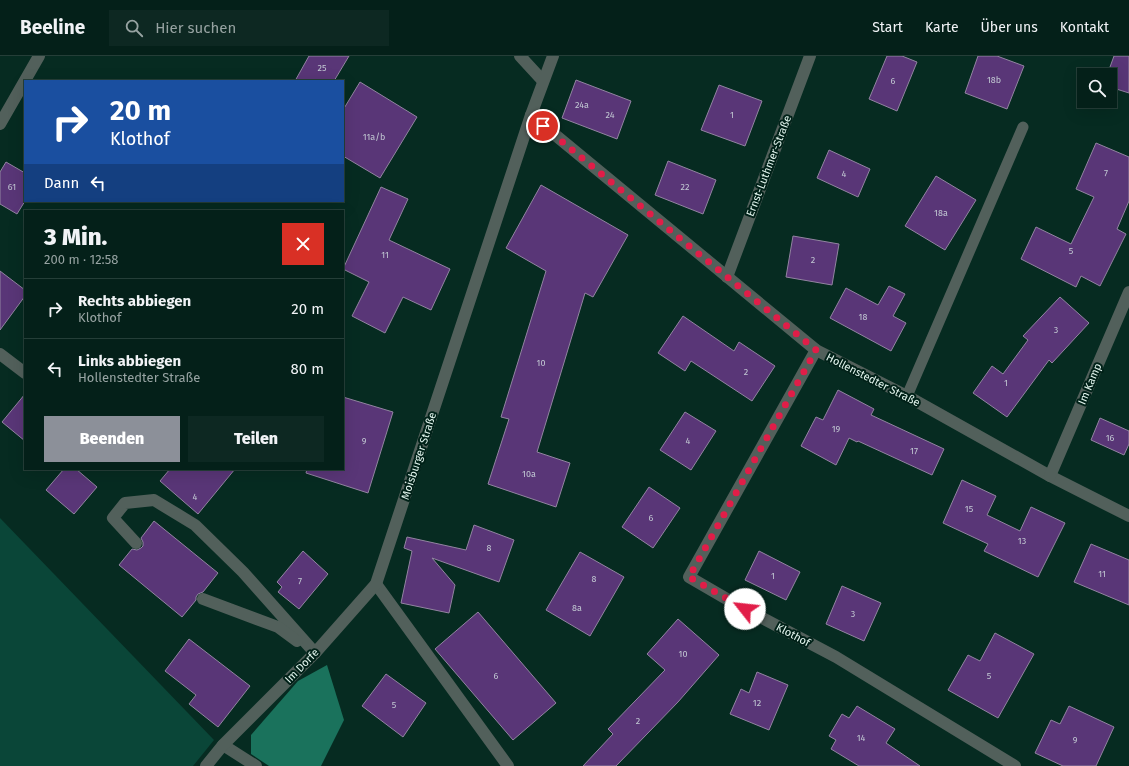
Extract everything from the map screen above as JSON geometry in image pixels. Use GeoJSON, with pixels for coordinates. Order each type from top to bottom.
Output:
{"type":"FeatureCollection","features":[{"type":"Feature","properties":{"kind":"street"},"geometry":{"type":"LineString","coordinates":[[25,80],[39,56]]}},
{"type":"Feature","properties":{"kind":"street"},"geometry":{"type":"LineString","coordinates":[[520,56],[543,81]]}},
{"type":"Feature","properties":{"kind":"street","name":"Moisburger Straße"},"geometry":{"type":"LineString","coordinates":[[376,584],[531,115],[553,56]]}},
{"type":"Feature","properties":{"kind":"street","name":"Ernst-Luthmer-Straße"},"geometry":{"type":"LineString","coordinates":[[727,277],[810,56]]}},
{"type":"Feature","properties":{"kind":"street"},"geometry":{"type":"LineString","coordinates":[[0,124],[24,82]]}},
{"type":"Feature","properties":{"kind":"street","name":"Hollenstedter Straße"},"geometry":{"type":"LineString","coordinates":[[531,115],[816,350],[907,396],[1050,476],[1129,516]]}},
{"type":"Feature","properties":{"kind":"street","name":"Im Kamp"},"geometry":{"type":"LineString","coordinates":[[1050,476],[1129,292]]}},
{"type":"Feature","properties":{"kind":"street","name":"Klothof"},"geometry":{"type":"LineString","coordinates":[[816,350],[689,577],[732,602],[836,657],[1015,766]]}},
{"type":"Feature","properties":{"kind":"street"},"geometry":{"type":"LineString","coordinates":[[0,354],[24,372]]}},
{"type":"Feature","properties":{"kind":"street"},"geometry":{"type":"LineString","coordinates":[[136,544],[113,518],[125,503],[154,500],[195,525],[244,572],[315,653]]}},
{"type":"Feature","properties":{"kind":"street"},"geometry":{"type":"LineString","coordinates":[[376,584],[508,766]]}},
{"type":"Feature","properties":{"kind":"street","name":"Im Dorfe"},"geometry":{"type":"LineString","coordinates":[[206,766],[223,745],[315,653],[376,584]]}},
{"type":"Feature","properties":{"kind":"street"},"geometry":{"type":"LineString","coordinates":[[203,599],[278,627],[315,653]]}},
{"type":"Feature","properties":{"kind":"street"},"geometry":{"type":"LineString","coordinates":[[223,745],[256,766]]}},
{"type":"Feature","properties":{"kind":"lane"},"geometry":{"type":"LineString","coordinates":[[907,396],[1023,127]]}},
{"type":"Feature","properties":{"kind":"shaded area"},"geometry":{"type":"Polygon","coordinates":[[[0,518],[214,740],[193,766],[0,766],[0,518]]]}},
{"type":"Feature","properties":{"kind":"shaded area"},"geometry":{"type":"Polygon","coordinates":[[[327,665],[344,720],[321,766],[269,766],[251,754],[251,735],[298,681],[327,665]]]}},
{"type":"Feature","properties":{"kind":"building"},"geometry":{"type":"Polygon","coordinates":[[[309,56],[349,56],[335,80],[296,80],[309,56]]]}},
{"type":"Feature","properties":{"kind":"building"},"geometry":{"type":"Polygon","coordinates":[[[887,56],[902,56],[917,62],[897,111],[869,99],[887,56]]]}},
{"type":"Feature","properties":{"kind":"building"},"geometry":{"type":"Polygon","coordinates":[[[978,56],[997,56],[1024,66],[1007,109],[965,93],[978,56]]]}},
{"type":"Feature","properties":{"kind":"building"},"geometry":{"type":"Polygon","coordinates":[[[1114,56],[1129,56],[1129,93],[1117,89],[1117,68],[1110,67],[1114,56]]]}},
{"type":"Feature","properties":{"kind":"building"},"geometry":{"type":"Polygon","coordinates":[[[576,80],[631,101],[617,139],[562,118],[576,80]]]}},
{"type":"Feature","properties":{"kind":"building"},"geometry":{"type":"Polygon","coordinates":[[[360,82],[417,117],[380,178],[344,157],[344,108],[360,82]]]}},
{"type":"Feature","properties":{"kind":"building"},"geometry":{"type":"Polygon","coordinates":[[[719,85],[762,101],[745,146],[701,130],[719,85]]]}},
{"type":"Feature","properties":{"kind":"building"},"geometry":{"type":"Polygon","coordinates":[[[1096,143],[1129,157],[1129,201],[1117,229],[1126,234],[1100,286],[1081,276],[1076,287],[1021,259],[1036,227],[1071,244],[1094,197],[1076,189],[1096,143]]]}},
{"type":"Feature","properties":{"kind":"building"},"geometry":{"type":"Polygon","coordinates":[[[829,150],[870,169],[858,197],[817,178],[829,150]]]}},
{"type":"Feature","properties":{"kind":"building"},"geometry":{"type":"Polygon","coordinates":[[[668,161],[716,180],[703,214],[655,195],[668,161]]]}},
{"type":"Feature","properties":{"kind":"building"},"geometry":{"type":"Polygon","coordinates":[[[6,162],[24,172],[24,202],[17,214],[0,204],[0,172],[6,162]]]}},
{"type":"Feature","properties":{"kind":"building"},"geometry":{"type":"Polygon","coordinates":[[[936,176],[976,200],[945,250],[905,226],[936,176]]]}},
{"type":"Feature","properties":{"kind":"building"},"geometry":{"type":"Polygon","coordinates":[[[541,185],[628,235],[593,297],[585,293],[537,452],[570,463],[556,507],[488,484],[509,419],[501,417],[546,271],[506,248],[541,185]]]}},
{"type":"Feature","properties":{"kind":"building"},"geometry":{"type":"Polygon","coordinates":[[[381,187],[408,199],[389,240],[450,269],[431,310],[403,297],[385,333],[352,316],[369,282],[344,270],[381,187]]]}},
{"type":"Feature","properties":{"kind":"building"},"geometry":{"type":"Polygon","coordinates":[[[793,236],[839,244],[832,285],[786,277],[793,236]]]}},
{"type":"Feature","properties":{"kind":"building"},"geometry":{"type":"Polygon","coordinates":[[[0,271],[24,289],[24,297],[0,330],[0,271]]]}},
{"type":"Feature","properties":{"kind":"building"},"geometry":{"type":"Polygon","coordinates":[[[889,286],[905,294],[893,316],[906,323],[891,351],[830,318],[846,288],[878,305],[889,286]]]}},
{"type":"Feature","properties":{"kind":"building"},"geometry":{"type":"Polygon","coordinates":[[[1060,297],[1089,323],[1052,363],[1049,360],[1007,417],[973,393],[992,366],[1003,374],[1028,340],[1023,336],[1060,297]]]}},
{"type":"Feature","properties":{"kind":"building"},"geometry":{"type":"Polygon","coordinates":[[[683,316],[734,351],[739,342],[775,366],[752,401],[691,361],[685,371],[658,353],[683,316]]]}},
{"type":"Feature","properties":{"kind":"building"},"geometry":{"type":"Polygon","coordinates":[[[838,390],[874,409],[871,415],[944,449],[932,475],[849,438],[836,465],[801,446],[816,417],[823,420],[838,390]]]}},
{"type":"Feature","properties":{"kind":"building"},"geometry":{"type":"Polygon","coordinates":[[[24,395],[24,440],[2,422],[24,395]]]}},
{"type":"Feature","properties":{"kind":"building"},"geometry":{"type":"Polygon","coordinates":[[[344,397],[393,412],[368,493],[306,473],[307,470],[344,470],[344,397]]]}},
{"type":"Feature","properties":{"kind":"building"},"geometry":{"type":"Polygon","coordinates":[[[685,412],[716,431],[691,470],[660,450],[685,412]]]}},
{"type":"Feature","properties":{"kind":"building"},"geometry":{"type":"Polygon","coordinates":[[[1100,418],[1129,431],[1129,444],[1124,455],[1091,440],[1100,418]]]}},
{"type":"Feature","properties":{"kind":"building"},"geometry":{"type":"Polygon","coordinates":[[[63,470],[77,470],[97,487],[74,514],[46,490],[63,470]]]}},
{"type":"Feature","properties":{"kind":"building"},"geometry":{"type":"Polygon","coordinates":[[[169,470],[234,470],[198,514],[160,481],[169,470]]]}},
{"type":"Feature","properties":{"kind":"building"},"geometry":{"type":"Polygon","coordinates":[[[962,480],[996,496],[987,515],[1020,531],[1031,507],[1065,523],[1038,577],[984,551],[988,544],[943,523],[962,480]]]}},
{"type":"Feature","properties":{"kind":"building"},"geometry":{"type":"Polygon","coordinates":[[[649,487],[680,508],[653,548],[622,527],[649,487]]]}},
{"type":"Feature","properties":{"kind":"building"},"geometry":{"type":"Polygon","coordinates":[[[154,521],[218,573],[203,592],[198,594],[196,600],[182,617],[119,565],[132,549],[137,550],[143,546],[141,538],[154,521]]]}},
{"type":"Feature","properties":{"kind":"building"},"geometry":{"type":"Polygon","coordinates":[[[474,525],[514,540],[499,582],[432,558],[455,585],[449,613],[401,603],[412,551],[404,548],[407,537],[466,550],[474,525]]]}},
{"type":"Feature","properties":{"kind":"building"},"geometry":{"type":"Polygon","coordinates":[[[1091,544],[1129,560],[1129,605],[1074,582],[1091,544]]]}},
{"type":"Feature","properties":{"kind":"building"},"geometry":{"type":"Polygon","coordinates":[[[303,551],[328,574],[299,609],[278,592],[282,587],[277,582],[303,551]]]}},
{"type":"Feature","properties":{"kind":"building"},"geometry":{"type":"Polygon","coordinates":[[[759,551],[800,572],[786,600],[745,580],[759,551]]]}},
{"type":"Feature","properties":{"kind":"building"},"geometry":{"type":"Polygon","coordinates":[[[580,552],[624,577],[590,636],[546,610],[580,552]]]}},
{"type":"Feature","properties":{"kind":"building"},"geometry":{"type":"Polygon","coordinates":[[[842,586],[881,603],[864,641],[826,624],[842,586]]]}},
{"type":"Feature","properties":{"kind":"building"},"geometry":{"type":"Polygon","coordinates":[[[478,612],[556,703],[513,740],[435,649],[478,612]]]}},
{"type":"Feature","properties":{"kind":"building"},"geometry":{"type":"Polygon","coordinates":[[[678,619],[719,655],[678,702],[616,766],[583,766],[613,734],[608,729],[665,670],[647,654],[678,619]]]}},
{"type":"Feature","properties":{"kind":"building"},"geometry":{"type":"Polygon","coordinates":[[[995,633],[1034,654],[998,718],[948,690],[968,655],[980,661],[995,633]]]}},
{"type":"Feature","properties":{"kind":"building"},"geometry":{"type":"Polygon","coordinates":[[[189,639],[250,686],[218,727],[189,704],[196,695],[165,671],[189,639]]]}},
{"type":"Feature","properties":{"kind":"building"},"geometry":{"type":"Polygon","coordinates":[[[757,672],[788,685],[769,730],[730,714],[741,689],[749,693],[757,672]]]}},
{"type":"Feature","properties":{"kind":"building"},"geometry":{"type":"Polygon","coordinates":[[[386,674],[426,703],[403,737],[362,706],[386,674]]]}},
{"type":"Feature","properties":{"kind":"building"},"geometry":{"type":"Polygon","coordinates":[[[857,706],[895,729],[886,743],[920,766],[859,766],[831,749],[836,740],[829,736],[842,714],[849,718],[857,706]]]}},
{"type":"Feature","properties":{"kind":"building"},"geometry":{"type":"Polygon","coordinates":[[[1069,706],[1114,727],[1096,766],[1063,766],[1035,753],[1051,720],[1060,724],[1069,706]]]}},
{"type":"Feature","properties":{"kind":"route"},"geometry":{"type":"LineString","coordinates":[[543,126],[816,350],[689,577],[745,609]]}}]}
